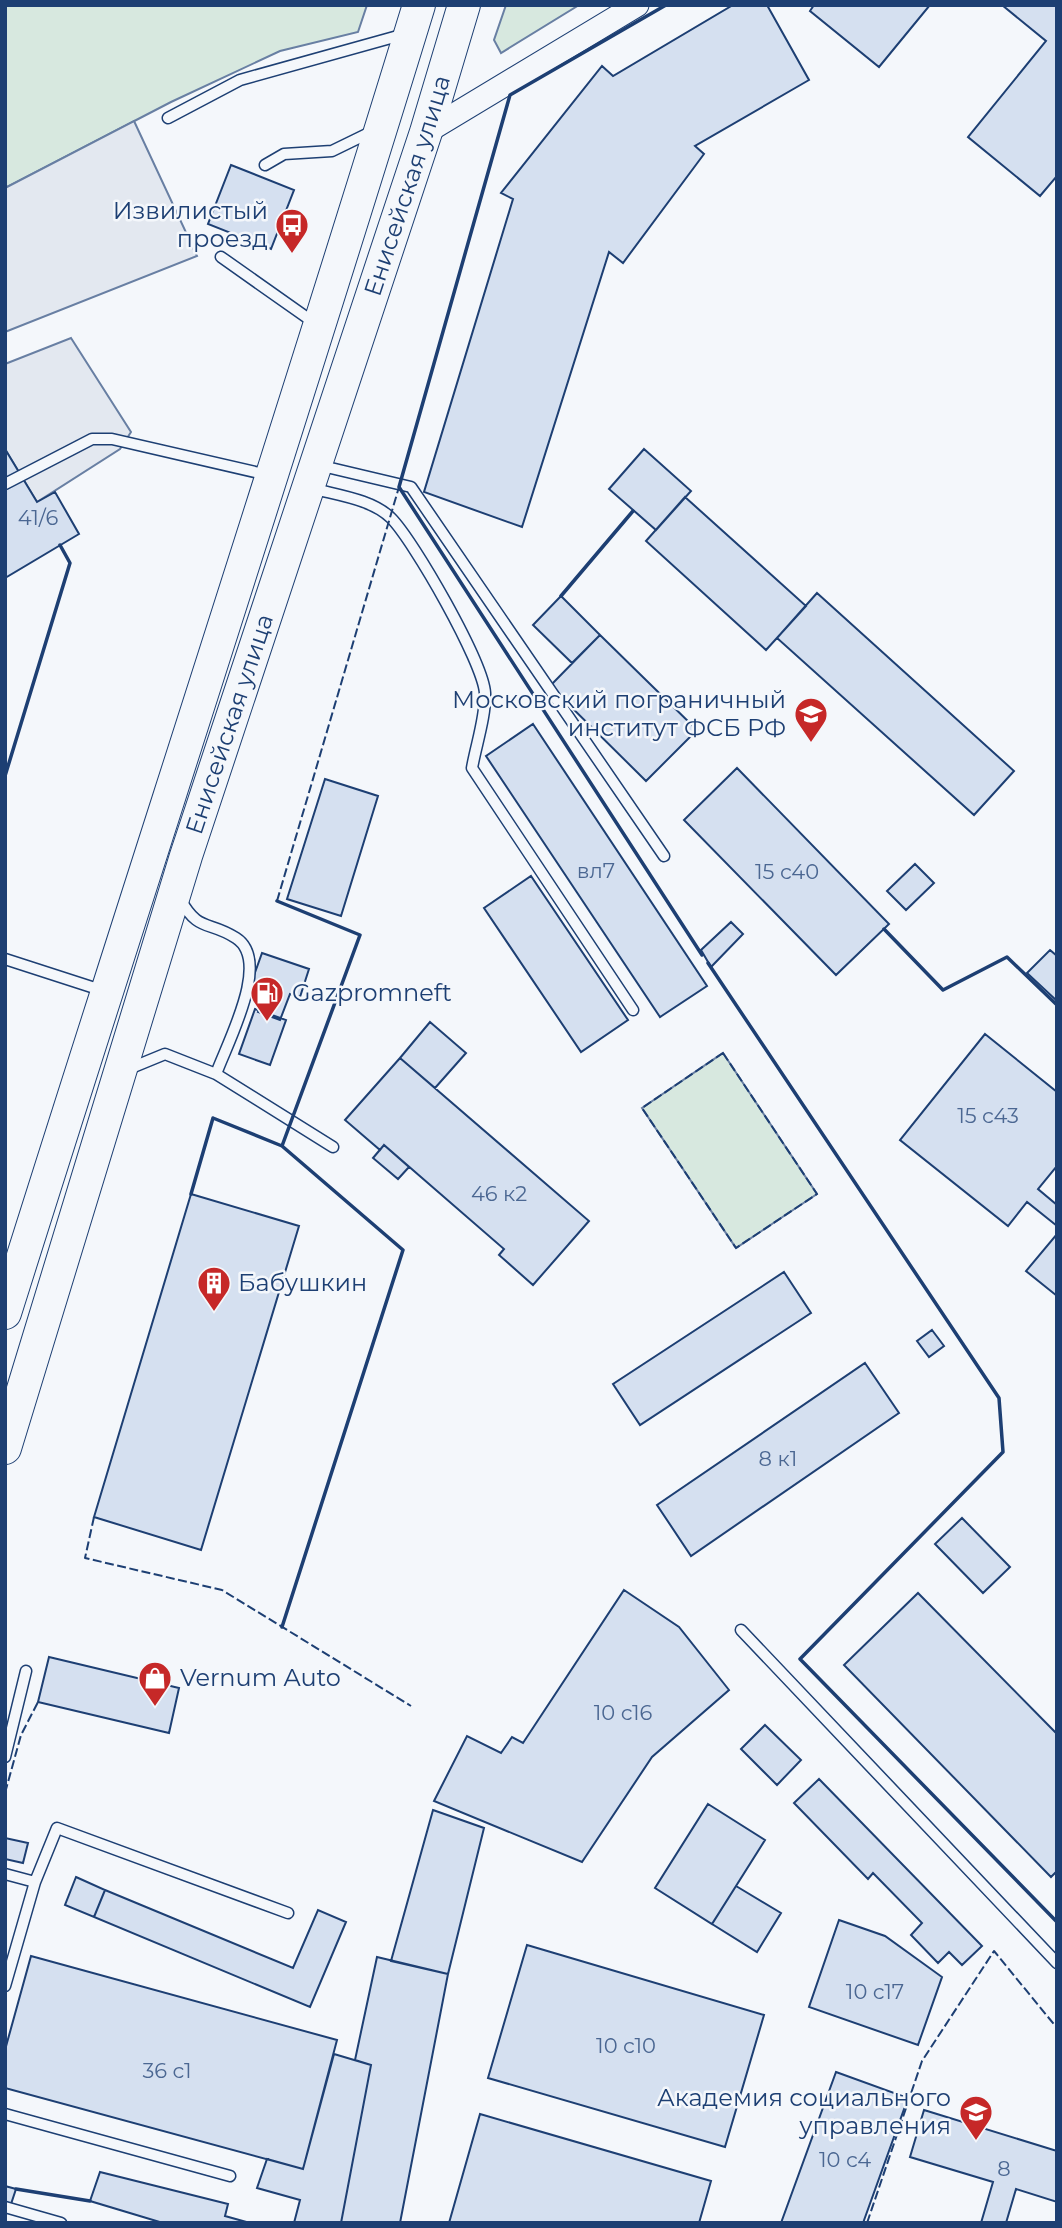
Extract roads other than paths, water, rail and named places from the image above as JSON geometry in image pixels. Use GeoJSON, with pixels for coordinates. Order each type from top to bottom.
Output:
{"type":"FeatureCollection","features":[{"type":"Feature","properties":{"kind":"main road","name":"Енисейская улица"},"geometry":{"type":"LineString","coordinates":[[5,1448],[175,891],[426,131],[464,5]]}},
{"type":"Feature","properties":{"kind":"main road","name":"Енисейская улица"},"geometry":{"type":"LineString","coordinates":[[5,1313],[274,476],[415,18]]}},
{"type":"Feature","properties":{"kind":"street"},"geometry":{"type":"LineString","coordinates":[[426,131],[637,5]]}},
{"type":"Feature","properties":{"kind":"lane"},"geometry":{"type":"LineString","coordinates":[[168,118],[240,80],[415,18]]}},
{"type":"Feature","properties":{"kind":"lane"},"geometry":{"type":"LineString","coordinates":[[265,165],[284,154],[332,151],[382,127]]}},
{"type":"Feature","properties":{"kind":"lane"},"geometry":{"type":"LineString","coordinates":[[221,257],[320,327]]}},
{"type":"Feature","properties":{"kind":"lane"},"geometry":{"type":"LineString","coordinates":[[5,484],[92,439],[112,439],[274,476]]}},
{"type":"Feature","properties":{"kind":"lane"},"geometry":{"type":"LineString","coordinates":[[312,476],[411,487],[664,856]]}},
{"type":"Feature","properties":{"kind":"lane"},"geometry":{"type":"LineString","coordinates":[[312,476],[390,517],[404,535],[470,645],[485,693],[472,768],[633,1010]]}},
{"type":"Feature","properties":{"kind":"lane"},"geometry":{"type":"LineString","coordinates":[[175,891],[191,918],[236,938],[247,949],[251,978],[216,1074]]}},
{"type":"Feature","properties":{"kind":"lane"},"geometry":{"type":"LineString","coordinates":[[5,959],[106,992]]}},
{"type":"Feature","properties":{"kind":"lane"},"geometry":{"type":"LineString","coordinates":[[120,1072],[165,1054],[216,1074],[333,1147]]}},
{"type":"Feature","properties":{"kind":"lane"},"geometry":{"type":"LineString","coordinates":[[741,1630],[1057,1963]]}},
{"type":"Feature","properties":{"kind":"lane"},"geometry":{"type":"LineString","coordinates":[[5,1757],[26,1671]]}},
{"type":"Feature","properties":{"kind":"lane"},"geometry":{"type":"LineString","coordinates":[[5,1986],[35,1882],[57,1828],[288,1913]]}},
{"type":"Feature","properties":{"kind":"lane"},"geometry":{"type":"LineString","coordinates":[[5,1874],[35,1882]]}},
{"type":"Feature","properties":{"kind":"lane"},"geometry":{"type":"LineString","coordinates":[[5,2114],[230,2176]]}},
{"type":"Feature","properties":{"kind":"lane"},"geometry":{"type":"LineString","coordinates":[[5,2207],[61,2223]]}},
{"type":"Feature","properties":{"kind":"place","name":"Извилистый проезд"},"geometry":{"type":"Point","coordinates":[292,255]}},
{"type":"Feature","properties":{"kind":"place","name":"Московский пограничный институт ФСБ РФ"},"geometry":{"type":"Point","coordinates":[811,744]}},
{"type":"Feature","properties":{"kind":"place","name":"Gazpromneft"},"geometry":{"type":"Point","coordinates":[267,1023]}},
{"type":"Feature","properties":{"kind":"place","name":"Бабушкин"},"geometry":{"type":"Point","coordinates":[214,1313]}},
{"type":"Feature","properties":{"kind":"place","name":"Vernum Auto"},"geometry":{"type":"Point","coordinates":[155,1708]}},
{"type":"Feature","properties":{"kind":"place","name":"Академия социального управления"},"geometry":{"type":"Point","coordinates":[976,2142]}}]}
